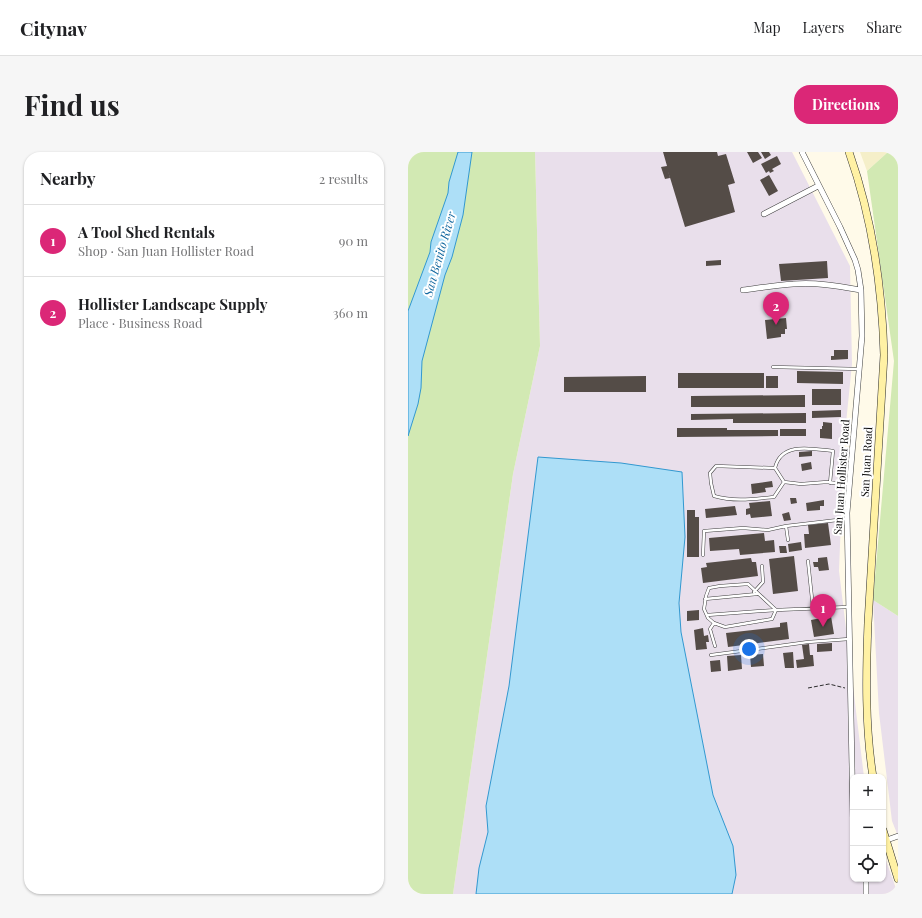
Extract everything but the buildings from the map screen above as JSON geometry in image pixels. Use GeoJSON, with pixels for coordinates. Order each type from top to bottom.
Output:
{"type":"FeatureCollection","features":[{"type":"Feature","properties":{"kind":"main road","name":"San Juan Road"},"geometry":{"type":"LineString","coordinates":[[849,152],[861,190],[870,233],[877,273],[883,334],[883,373],[878,436],[866,667],[873,774]]}},
{"type":"Feature","properties":{"kind":"main road"},"geometry":{"type":"LineString","coordinates":[[886,846],[898,879]]}},
{"type":"Feature","properties":{"kind":"street","name":"San Juan Hollister Road"},"geometry":{"type":"LineString","coordinates":[[802,152],[855,260],[861,290],[862,336],[860,369],[847,519],[853,810]]}},
{"type":"Feature","properties":{"kind":"street"},"geometry":{"type":"LineString","coordinates":[[764,214],[818,186]]}},
{"type":"Feature","properties":{"kind":"street"},"geometry":{"type":"LineString","coordinates":[[743,290],[780,285],[807,284],[830,285],[861,290]]}},
{"type":"Feature","properties":{"kind":"street"},"geometry":{"type":"LineString","coordinates":[[886,840],[898,836]]}},
{"type":"Feature","properties":{"kind":"street"},"geometry":{"type":"LineString","coordinates":[[866,882],[866,894]]}},
{"type":"Feature","properties":{"kind":"lane"},"geometry":{"type":"LineString","coordinates":[[773,367],[860,369]]}},
{"type":"Feature","properties":{"kind":"lane"},"geometry":{"type":"LineString","coordinates":[[775,468],[780,457],[791,449],[833,451],[830,483]]}},
{"type":"Feature","properties":{"kind":"lane"},"geometry":{"type":"LineString","coordinates":[[775,468],[716,466],[710,473],[714,496],[743,500],[774,497],[784,482]]}},
{"type":"Feature","properties":{"kind":"lane"},"geometry":{"type":"LineString","coordinates":[[775,468],[784,482]]}},
{"type":"Feature","properties":{"kind":"lane"},"geometry":{"type":"LineString","coordinates":[[784,482],[801,484],[850,484]]}},
{"type":"Feature","properties":{"kind":"lane"},"geometry":{"type":"LineString","coordinates":[[703,555],[704,531],[743,528],[768,530],[786,526],[847,519]]}},
{"type":"Feature","properties":{"kind":"lane"},"geometry":{"type":"LineString","coordinates":[[786,526],[788,540]]}},
{"type":"Feature","properties":{"kind":"lane"},"geometry":{"type":"LineString","coordinates":[[808,561],[813,608]]}},
{"type":"Feature","properties":{"kind":"lane"},"geometry":{"type":"LineString","coordinates":[[756,593],[763,582],[762,566]]}},
{"type":"Feature","properties":{"kind":"lane"},"geometry":{"type":"LineString","coordinates":[[748,584],[776,610],[772,619],[725,627],[714,623],[704,609],[705,599],[709,588],[748,584]]}},
{"type":"Feature","properties":{"kind":"lane"},"geometry":{"type":"LineString","coordinates":[[705,599],[756,593]]}},
{"type":"Feature","properties":{"kind":"lane"},"geometry":{"type":"LineString","coordinates":[[707,615],[848,607]]}},
{"type":"Feature","properties":{"kind":"lane"},"geometry":{"type":"LineString","coordinates":[[714,623],[710,629],[714,646]]}},
{"type":"Feature","properties":{"kind":"lane"},"geometry":{"type":"LineString","coordinates":[[711,655],[808,642],[849,639]]}},
{"type":"Feature","properties":{"kind":"path"},"geometry":{"type":"LineString","coordinates":[[808,688],[829,684],[851,690]]}},
{"type":"Feature","properties":{"kind":"shaded area"},"geometry":{"type":"Polygon","coordinates":[[[535,152],[792,152],[850,266],[852,364],[844,443],[839,571],[864,774],[850,774],[850,882],[886,882],[886,860],[898,894],[453,894],[513,474],[540,346],[535,152]]]}},
{"type":"Feature","properties":{"kind":"shaded area"},"geometry":{"type":"Polygon","coordinates":[[[860,152],[888,152],[867,171],[860,152]]]}},
{"type":"Feature","properties":{"kind":"shaded area"},"geometry":{"type":"Polygon","coordinates":[[[873,600],[898,616],[898,836],[892,821],[879,713],[873,600]]]}},
{"type":"Feature","properties":{"kind":"green space"},"geometry":{"type":"Polygon","coordinates":[[[408,152],[535,152],[540,346],[513,474],[453,894],[408,894],[408,152]]]}},
{"type":"Feature","properties":{"kind":"green space"},"geometry":{"type":"Polygon","coordinates":[[[888,152],[898,152],[898,616],[873,600],[894,361],[867,171],[888,152]]]}},
{"type":"Feature","properties":{"kind":"water","name":"San Benito River"},"geometry":{"type":"Polygon","coordinates":[[[458,152],[472,152],[463,215],[422,361],[421,388],[418,404],[408,436],[408,311],[430,252],[431,242],[448,193],[449,182],[458,152]]]}},
{"type":"Feature","properties":{"kind":"water"},"geometry":{"type":"Polygon","coordinates":[[[538,457],[621,463],[682,472],[685,537],[679,603],[681,632],[713,795],[733,846],[736,875],[732,894],[476,894],[479,868],[488,832],[486,806],[509,686],[538,457]]]}},
{"type":"Feature","properties":{"kind":"place","name":"Hollister Landscape Supply"},"geometry":{"type":"Point","coordinates":[776,325]}},
{"type":"Feature","properties":{"kind":"place","name":"A Tool Shed Rentals"},"geometry":{"type":"Point","coordinates":[823,627]}}]}
